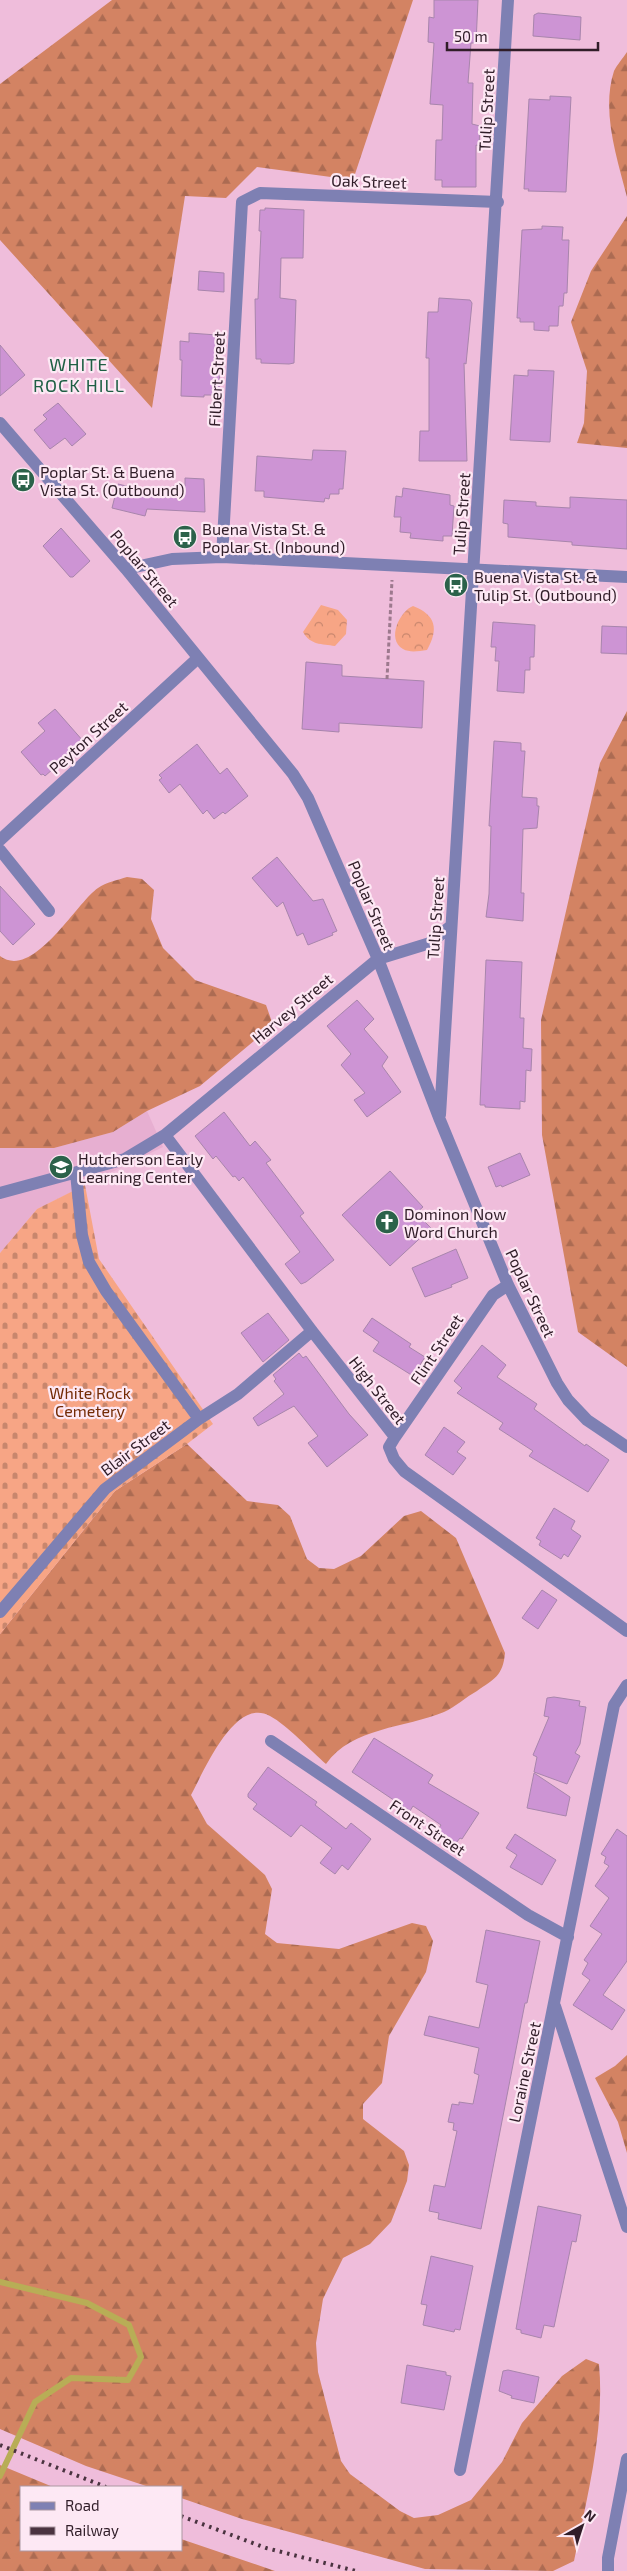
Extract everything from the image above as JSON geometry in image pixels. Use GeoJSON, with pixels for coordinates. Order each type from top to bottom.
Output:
{"type":"FeatureCollection","features":[{"type":"Feature","properties":{"kind":"street","name":"Tulip Street"},"geometry":{"type":"LineString","coordinates":[[440,1120],[498,202],[508,0]]}},
{"type":"Feature","properties":{"kind":"street","name":"Oak Street"},"geometry":{"type":"LineString","coordinates":[[242,202],[260,193],[498,202]]}},
{"type":"Feature","properties":{"kind":"street","name":"Filbert Street"},"geometry":{"type":"LineString","coordinates":[[222,558],[242,202]]}},
{"type":"Feature","properties":{"kind":"street","name":"Poplar Street"},"geometry":{"type":"LineString","coordinates":[[0,423],[126,569],[293,774],[308,798],[378,958],[440,1120],[508,1285],[557,1383],[568,1400],[587,1420],[627,1447]]}},
{"type":"Feature","properties":{"kind":"street"},"geometry":{"type":"LineString","coordinates":[[126,569],[172,559],[222,558],[627,578]]}},
{"type":"Feature","properties":{"kind":"street","name":"Peyton Street"},"geometry":{"type":"LineString","coordinates":[[0,840],[198,658]]}},
{"type":"Feature","properties":{"kind":"street"},"geometry":{"type":"LineString","coordinates":[[0,850],[49,911]]}},
{"type":"Feature","properties":{"kind":"street","name":"Harvey Street"},"geometry":{"type":"LineString","coordinates":[[0,1193],[125,1159],[165,1135],[378,958],[430,943],[451,926]]}},
{"type":"Feature","properties":{"kind":"street","name":"High Street"},"geometry":{"type":"LineString","coordinates":[[165,1135],[312,1331],[395,1437],[389,1447],[394,1459],[404,1471],[627,1631]]}},
{"type":"Feature","properties":{"kind":"street"},"geometry":{"type":"LineString","coordinates":[[76,1173],[82,1235],[89,1262],[106,1291],[199,1419]]}},
{"type":"Feature","properties":{"kind":"street","name":"Flint Street"},"geometry":{"type":"LineString","coordinates":[[395,1437],[493,1295],[508,1285]]}},
{"type":"Feature","properties":{"kind":"street","name":"Blair Street"},"geometry":{"type":"LineString","coordinates":[[0,1612],[105,1489],[199,1419],[238,1394],[312,1331]]}},
{"type":"Feature","properties":{"kind":"street","name":"Loraine Street"},"geometry":{"type":"LineString","coordinates":[[460,2470],[486,2330],[614,1705],[627,1685]]}},
{"type":"Feature","properties":{"kind":"street","name":"Front Street"},"geometry":{"type":"LineString","coordinates":[[271,1741],[528,1915],[568,1937]]}},
{"type":"Feature","properties":{"kind":"street"},"geometry":{"type":"LineString","coordinates":[[554,2004],[627,2227]]}},
{"type":"Feature","properties":{"kind":"street"},"geometry":{"type":"LineString","coordinates":[[608,2571],[608,2558],[627,2458]]}},
{"type":"Feature","properties":{"kind":"path"},"geometry":{"type":"LineString","coordinates":[[387,679],[392,580]]}},
{"type":"Feature","properties":{"kind":"shaded area","name":"Hutcherson Early Learning Center"},"geometry":{"type":"Polygon","coordinates":[[[147,1111],[163,1147],[37,1209],[0,1253],[0,1148],[54,1148],[113,1132],[147,1111]]]}},
{"type":"Feature","properties":{"kind":"green space"},"geometry":{"type":"Polygon","coordinates":[[[112,0],[413,0],[353,180],[257,167],[226,198],[185,196],[152,408],[0,240],[0,84],[112,0]]]}},
{"type":"Feature","properties":{"kind":"green space"},"geometry":{"type":"Polygon","coordinates":[[[627,52],[627,197],[615,151],[609,102],[610,86],[614,71],[627,52]]]}},
{"type":"Feature","properties":{"kind":"green space"},"geometry":{"type":"Polygon","coordinates":[[[627,216],[627,448],[577,443],[584,423],[587,371],[571,322],[591,271],[627,216]]]}},
{"type":"Feature","properties":{"kind":"green space"},"geometry":{"type":"Polygon","coordinates":[[[321,605],[338,610],[347,620],[346,634],[335,646],[313,642],[303,632],[321,605]]]}},
{"type":"Feature","properties":{"kind":"green space"},"geometry":{"type":"Polygon","coordinates":[[[413,606],[427,614],[433,624],[433,636],[427,650],[409,651],[403,649],[396,639],[395,632],[400,619],[413,606]]]}},
{"type":"Feature","properties":{"kind":"green space"},"geometry":{"type":"Polygon","coordinates":[[[627,711],[627,1367],[578,1332],[542,1135],[541,1020],[600,763],[627,711]]]}},
{"type":"Feature","properties":{"kind":"green space"},"geometry":{"type":"Polygon","coordinates":[[[127,877],[142,879],[154,890],[151,919],[163,948],[195,980],[266,1005],[273,1025],[200,1086],[147,1111],[113,1132],[54,1148],[0,1148],[0,956],[13,961],[26,958],[53,937],[98,888],[127,877]]]}},
{"type":"Feature","properties":{"kind":"green space","name":"White Rock Cemetery"},"geometry":{"type":"Polygon","coordinates":[[[85,1185],[99,1259],[213,1424],[187,1444],[115,1491],[0,1634],[0,1253],[37,1209],[85,1185]]]}},
{"type":"Feature","properties":{"kind":"green space"},"geometry":{"type":"Polygon","coordinates":[[[187,1444],[247,1501],[278,1505],[290,1516],[307,1559],[319,1568],[334,1569],[361,1556],[404,1516],[421,1511],[456,1538],[505,1653],[502,1667],[497,1676],[444,1712],[365,1736],[337,1752],[326,1764],[277,1720],[257,1713],[245,1717],[233,1726],[222,1739],[191,1795],[207,1824],[265,1875],[272,1889],[265,1934],[277,1943],[339,1949],[412,1923],[426,1926],[433,1941],[426,1972],[389,2036],[382,2083],[363,2104],[363,2119],[404,2151],[409,2165],[407,2181],[391,2222],[370,2244],[343,2258],[323,2299],[316,2343],[318,2372],[341,2461],[350,2474],[400,2511],[414,2518],[438,2515],[471,2500],[502,2462],[522,2423],[562,2376],[586,2359],[599,2364],[599,2414],[594,2463],[574,2561],[553,2571],[425,2569],[242,2519],[182,2498],[182,2486],[146,2486],[86,2466],[0,2429],[0,1634],[115,1491],[187,1444]]]}},
{"type":"Feature","properties":{"kind":"green space"},"geometry":{"type":"Polygon","coordinates":[[[627,2055],[627,2153],[618,2122],[595,2078],[615,2066],[627,2055]]]}},
{"type":"Feature","properties":{"kind":"green space"},"geometry":{"type":"Polygon","coordinates":[[[0,2465],[51,2486],[20,2486],[20,2551],[182,2551],[182,2539],[275,2571],[0,2571],[0,2465]]]}},
{"type":"Feature","properties":{"kind":"building"},"geometry":{"type":"Polygon","coordinates":[[[434,0],[478,0],[476,43],[471,43],[468,83],[473,83],[472,124],[480,126],[479,146],[476,145],[476,187],[442,187],[442,180],[435,180],[436,140],[442,140],[443,105],[430,104],[434,43],[428,42],[429,17],[434,18],[434,0]]]}},
{"type":"Feature","properties":{"kind":"building"},"geometry":{"type":"Polygon","coordinates":[[[538,13],[581,17],[580,40],[533,36],[534,15],[538,13]]]}},
{"type":"Feature","properties":{"kind":"building"},"geometry":{"type":"Polygon","coordinates":[[[550,96],[571,97],[566,192],[528,191],[529,189],[524,189],[529,99],[550,100],[550,96]]]}},
{"type":"Feature","properties":{"kind":"building"},"geometry":{"type":"Polygon","coordinates":[[[265,208],[304,210],[303,258],[281,258],[280,298],[296,300],[294,363],[289,364],[261,363],[261,359],[256,359],[255,299],[258,299],[260,210],[265,210],[265,208]]]}},
{"type":"Feature","properties":{"kind":"building"},"geometry":{"type":"Polygon","coordinates":[[[542,226],[563,227],[562,240],[569,240],[567,293],[564,293],[563,306],[559,306],[558,326],[549,326],[549,331],[534,330],[534,322],[520,322],[520,318],[517,318],[522,230],[542,229],[542,226]]]}},
{"type":"Feature","properties":{"kind":"building"},"geometry":{"type":"Polygon","coordinates":[[[199,271],[224,273],[224,292],[198,290],[199,271]]]}},
{"type":"Feature","properties":{"kind":"building"},"geometry":{"type":"Polygon","coordinates":[[[439,298],[470,300],[472,303],[466,364],[464,363],[467,461],[419,461],[420,431],[429,431],[429,358],[426,358],[428,312],[438,312],[439,298]]]}},
{"type":"Feature","properties":{"kind":"building"},"geometry":{"type":"Polygon","coordinates":[[[189,333],[217,335],[217,338],[221,338],[219,393],[216,392],[216,395],[204,395],[204,397],[181,396],[182,360],[180,360],[180,341],[189,342],[189,333]]]}},
{"type":"Feature","properties":{"kind":"building"},"geometry":{"type":"Polygon","coordinates":[[[0,345],[25,375],[0,396],[0,345]]]}},
{"type":"Feature","properties":{"kind":"building"},"geometry":{"type":"Polygon","coordinates":[[[528,370],[554,371],[550,442],[510,440],[514,375],[528,376],[528,370]]]}},
{"type":"Feature","properties":{"kind":"building"},"geometry":{"type":"Polygon","coordinates":[[[58,403],[86,434],[72,446],[65,438],[50,449],[34,430],[47,419],[43,415],[58,403]]]}},
{"type":"Feature","properties":{"kind":"building"},"geometry":{"type":"Polygon","coordinates":[[[313,450],[346,451],[343,489],[339,489],[339,494],[330,494],[329,499],[325,498],[324,502],[264,497],[264,491],[255,491],[257,456],[312,460],[313,450]]]}},
{"type":"Feature","properties":{"kind":"building"},"geometry":{"type":"Polygon","coordinates":[[[185,478],[204,479],[205,512],[147,509],[145,516],[112,508],[118,484],[172,497],[173,486],[185,486],[185,478]]]}},
{"type":"Feature","properties":{"kind":"building"},"geometry":{"type":"Polygon","coordinates":[[[403,488],[450,495],[450,505],[454,506],[452,536],[443,536],[443,541],[410,538],[411,533],[400,532],[401,517],[394,517],[396,496],[402,497],[403,488]]]}},
{"type":"Feature","properties":{"kind":"building"},"geometry":{"type":"Polygon","coordinates":[[[570,497],[627,500],[627,549],[572,545],[572,542],[508,537],[508,524],[503,523],[504,500],[536,502],[536,506],[570,508],[570,497]]]}},
{"type":"Feature","properties":{"kind":"building"},"geometry":{"type":"Polygon","coordinates":[[[61,528],[90,561],[73,577],[70,577],[43,546],[61,528]]]}},
{"type":"Feature","properties":{"kind":"building"},"geometry":{"type":"Polygon","coordinates":[[[493,622],[535,625],[534,657],[530,657],[530,670],[525,670],[524,693],[497,691],[499,661],[495,661],[496,647],[491,647],[493,622]]]}},
{"type":"Feature","properties":{"kind":"building"},"geometry":{"type":"Polygon","coordinates":[[[602,626],[627,627],[627,654],[601,653],[602,626]]]}},
{"type":"Feature","properties":{"kind":"building"},"geometry":{"type":"Polygon","coordinates":[[[306,662],[342,665],[342,676],[424,681],[422,728],[339,723],[339,732],[302,729],[306,662]]]}},
{"type":"Feature","properties":{"kind":"building"},"geometry":{"type":"Polygon","coordinates":[[[55,709],[84,742],[45,776],[41,775],[21,752],[45,731],[38,723],[55,709]]]}},
{"type":"Feature","properties":{"kind":"building"},"geometry":{"type":"Polygon","coordinates":[[[494,741],[521,743],[521,751],[525,751],[522,797],[537,798],[537,806],[539,806],[537,828],[523,829],[521,893],[524,893],[523,921],[486,917],[489,894],[491,826],[489,826],[494,741]]]}},
{"type":"Feature","properties":{"kind":"building"},"geometry":{"type":"Polygon","coordinates":[[[197,744],[220,774],[227,768],[248,796],[225,814],[223,812],[214,819],[207,810],[203,814],[180,784],[169,793],[159,780],[162,778],[159,775],[197,744]]]}},
{"type":"Feature","properties":{"kind":"building"},"geometry":{"type":"Polygon","coordinates":[[[277,857],[313,901],[323,899],[337,931],[332,933],[333,935],[308,945],[303,933],[297,936],[283,902],[277,907],[252,878],[277,857]]]}},
{"type":"Feature","properties":{"kind":"building"},"geometry":{"type":"Polygon","coordinates":[[[0,886],[35,924],[13,945],[0,931],[0,886]]]}},
{"type":"Feature","properties":{"kind":"building"},"geometry":{"type":"Polygon","coordinates":[[[486,960],[522,962],[520,1018],[524,1018],[523,1048],[532,1049],[531,1071],[526,1070],[525,1102],[520,1101],[520,1109],[480,1105],[486,960]]]}},
{"type":"Feature","properties":{"kind":"building"},"geometry":{"type":"Polygon","coordinates":[[[357,1000],[374,1019],[364,1029],[388,1057],[382,1066],[401,1092],[367,1117],[354,1100],[365,1093],[341,1065],[351,1054],[327,1026],[357,1000]]]}},
{"type":"Feature","properties":{"kind":"building"},"geometry":{"type":"Polygon","coordinates":[[[224,1112],[250,1146],[255,1141],[271,1160],[266,1163],[304,1213],[300,1216],[334,1260],[306,1282],[301,1284],[285,1264],[300,1252],[243,1177],[239,1181],[235,1176],[233,1177],[216,1156],[213,1159],[195,1136],[224,1112]]]}},
{"type":"Feature","properties":{"kind":"building"},"geometry":{"type":"Polygon","coordinates":[[[520,1153],[530,1175],[502,1187],[501,1185],[496,1187],[488,1167],[520,1153]]]}},
{"type":"Feature","properties":{"kind":"building","name":"Dominon Now Word Church"},"geometry":{"type":"Polygon","coordinates":[[[390,1171],[423,1207],[416,1213],[431,1228],[390,1266],[342,1215],[390,1171]]]}},
{"type":"Feature","properties":{"kind":"building"},"geometry":{"type":"Polygon","coordinates":[[[456,1249],[468,1278],[451,1285],[452,1287],[425,1297],[412,1268],[456,1249]]]}},
{"type":"Feature","properties":{"kind":"building"},"geometry":{"type":"Polygon","coordinates":[[[268,1313],[289,1340],[263,1362],[241,1333],[268,1313]]]}},
{"type":"Feature","properties":{"kind":"building"},"geometry":{"type":"Polygon","coordinates":[[[372,1318],[411,1344],[409,1347],[425,1357],[413,1376],[373,1351],[379,1342],[363,1331],[372,1318]]]}},
{"type":"Feature","properties":{"kind":"building"},"geometry":{"type":"Polygon","coordinates":[[[482,1345],[506,1365],[497,1377],[537,1404],[534,1409],[585,1446],[586,1444],[609,1460],[588,1492],[529,1456],[533,1451],[499,1429],[503,1423],[457,1393],[462,1388],[454,1381],[482,1345]]]}},
{"type":"Feature","properties":{"kind":"building"},"geometry":{"type":"Polygon","coordinates":[[[299,1353],[303,1358],[306,1356],[349,1414],[368,1435],[327,1467],[308,1443],[318,1436],[294,1406],[258,1426],[253,1418],[284,1394],[274,1381],[276,1379],[273,1375],[299,1353]]]}},
{"type":"Feature","properties":{"kind":"building"},"geometry":{"type":"Polygon","coordinates":[[[444,1427],[465,1442],[457,1452],[466,1458],[453,1475],[425,1455],[444,1427]]]}},
{"type":"Feature","properties":{"kind":"building"},"geometry":{"type":"Polygon","coordinates":[[[554,1508],[575,1521],[571,1529],[581,1536],[568,1557],[564,1554],[561,1559],[539,1545],[541,1541],[536,1538],[554,1508]]]}},
{"type":"Feature","properties":{"kind":"building"},"geometry":{"type":"Polygon","coordinates":[[[542,1590],[557,1600],[538,1629],[522,1618],[542,1590]]]}},
{"type":"Feature","properties":{"kind":"building"},"geometry":{"type":"Polygon","coordinates":[[[554,1697],[580,1701],[579,1706],[586,1707],[580,1744],[575,1753],[580,1756],[567,1784],[534,1772],[537,1757],[533,1755],[549,1717],[544,1716],[547,1698],[554,1697]]]}},
{"type":"Feature","properties":{"kind":"building"},"geometry":{"type":"Polygon","coordinates":[[[374,1738],[433,1775],[428,1783],[479,1813],[462,1839],[460,1838],[456,1843],[437,1831],[441,1825],[413,1806],[410,1811],[352,1772],[374,1738]]]}},
{"type":"Feature","properties":{"kind":"building"},"geometry":{"type":"Polygon","coordinates":[[[268,1767],[317,1802],[315,1805],[346,1829],[351,1823],[371,1839],[348,1870],[342,1865],[335,1874],[320,1863],[332,1848],[301,1825],[291,1837],[253,1809],[257,1804],[248,1797],[248,1794],[268,1767]]]}},
{"type":"Feature","properties":{"kind":"building"},"geometry":{"type":"Polygon","coordinates":[[[534,1773],[570,1797],[566,1816],[527,1808],[534,1773]]]}},
{"type":"Feature","properties":{"kind":"building"},"geometry":{"type":"Polygon","coordinates":[[[617,1829],[627,1836],[627,1961],[603,1995],[625,2010],[612,2030],[573,2005],[590,1980],[582,1974],[588,1963],[584,1960],[602,1934],[590,1926],[609,1898],[595,1886],[609,1866],[604,1863],[606,1857],[601,1854],[617,1829]]]}},
{"type":"Feature","properties":{"kind":"building"},"geometry":{"type":"Polygon","coordinates":[[[515,1834],[556,1860],[542,1885],[510,1867],[517,1855],[506,1848],[515,1834]]]}},
{"type":"Feature","properties":{"kind":"building"},"geometry":{"type":"Polygon","coordinates":[[[486,1930],[540,1941],[527,2003],[525,2003],[481,2229],[438,2219],[439,2213],[429,2211],[434,2185],[445,2187],[457,2131],[453,2130],[454,2123],[448,2122],[452,2104],[459,2105],[459,2102],[473,2104],[479,2075],[474,2073],[479,2048],[424,2035],[429,2016],[479,2028],[488,1985],[476,1982],[486,1930]]]}},
{"type":"Feature","properties":{"kind":"building"},"geometry":{"type":"Polygon","coordinates":[[[538,2206],[581,2215],[576,2242],[572,2241],[554,2327],[544,2325],[541,2338],[521,2333],[521,2330],[516,2329],[538,2206]]]}},
{"type":"Feature","properties":{"kind":"building"},"geometry":{"type":"Polygon","coordinates":[[[431,2256],[473,2266],[460,2330],[455,2329],[454,2332],[423,2325],[427,2305],[421,2304],[431,2256]]]}},
{"type":"Feature","properties":{"kind":"building"},"geometry":{"type":"Polygon","coordinates":[[[407,2365],[446,2372],[446,2375],[451,2376],[444,2410],[401,2403],[407,2365]]]}},
{"type":"Feature","properties":{"kind":"building"},"geometry":{"type":"Polygon","coordinates":[[[508,2370],[539,2377],[534,2403],[511,2398],[512,2396],[499,2391],[503,2371],[508,2370]]]}},
{"type":"Feature","properties":{"kind":"waterway"},"geometry":{"type":"LineString","coordinates":[[0,2282],[87,2303],[129,2325],[141,2357],[128,2380],[71,2378],[35,2402],[0,2476]]}},
{"type":"Feature","properties":{"kind":"railway"},"geometry":{"type":"LineString","coordinates":[[0,2445],[103,2486]]}},
{"type":"Feature","properties":{"kind":"railway"},"geometry":{"type":"LineString","coordinates":[[182,2516],[266,2548],[356,2571]]}},
{"type":"Feature","properties":{"kind":"place","name":"Poplar St. & Buena Vista St. (Outbound)"},"geometry":{"type":"Point","coordinates":[23,480]}},
{"type":"Feature","properties":{"kind":"place","name":"Buena Vista St. & Poplar St. (Inbound)"},"geometry":{"type":"Point","coordinates":[185,537]}},
{"type":"Feature","properties":{"kind":"place","name":"Buena Vista St. & Tulip St. (Outbound)"},"geometry":{"type":"Point","coordinates":[456,585]}},
{"type":"Feature","properties":{"kind":"place","name":"Hutcherson Early Learning Center"},"geometry":{"type":"Point","coordinates":[61,1167]}},
{"type":"Feature","properties":{"kind":"place","name":"Dominon Now Word Church"},"geometry":{"type":"Point","coordinates":[387,1222]}},
{"type":"Feature","properties":{"kind":"district","name":"WHITE ROCK HILL"},"geometry":{"type":"Point","coordinates":[79,374]}}]}
